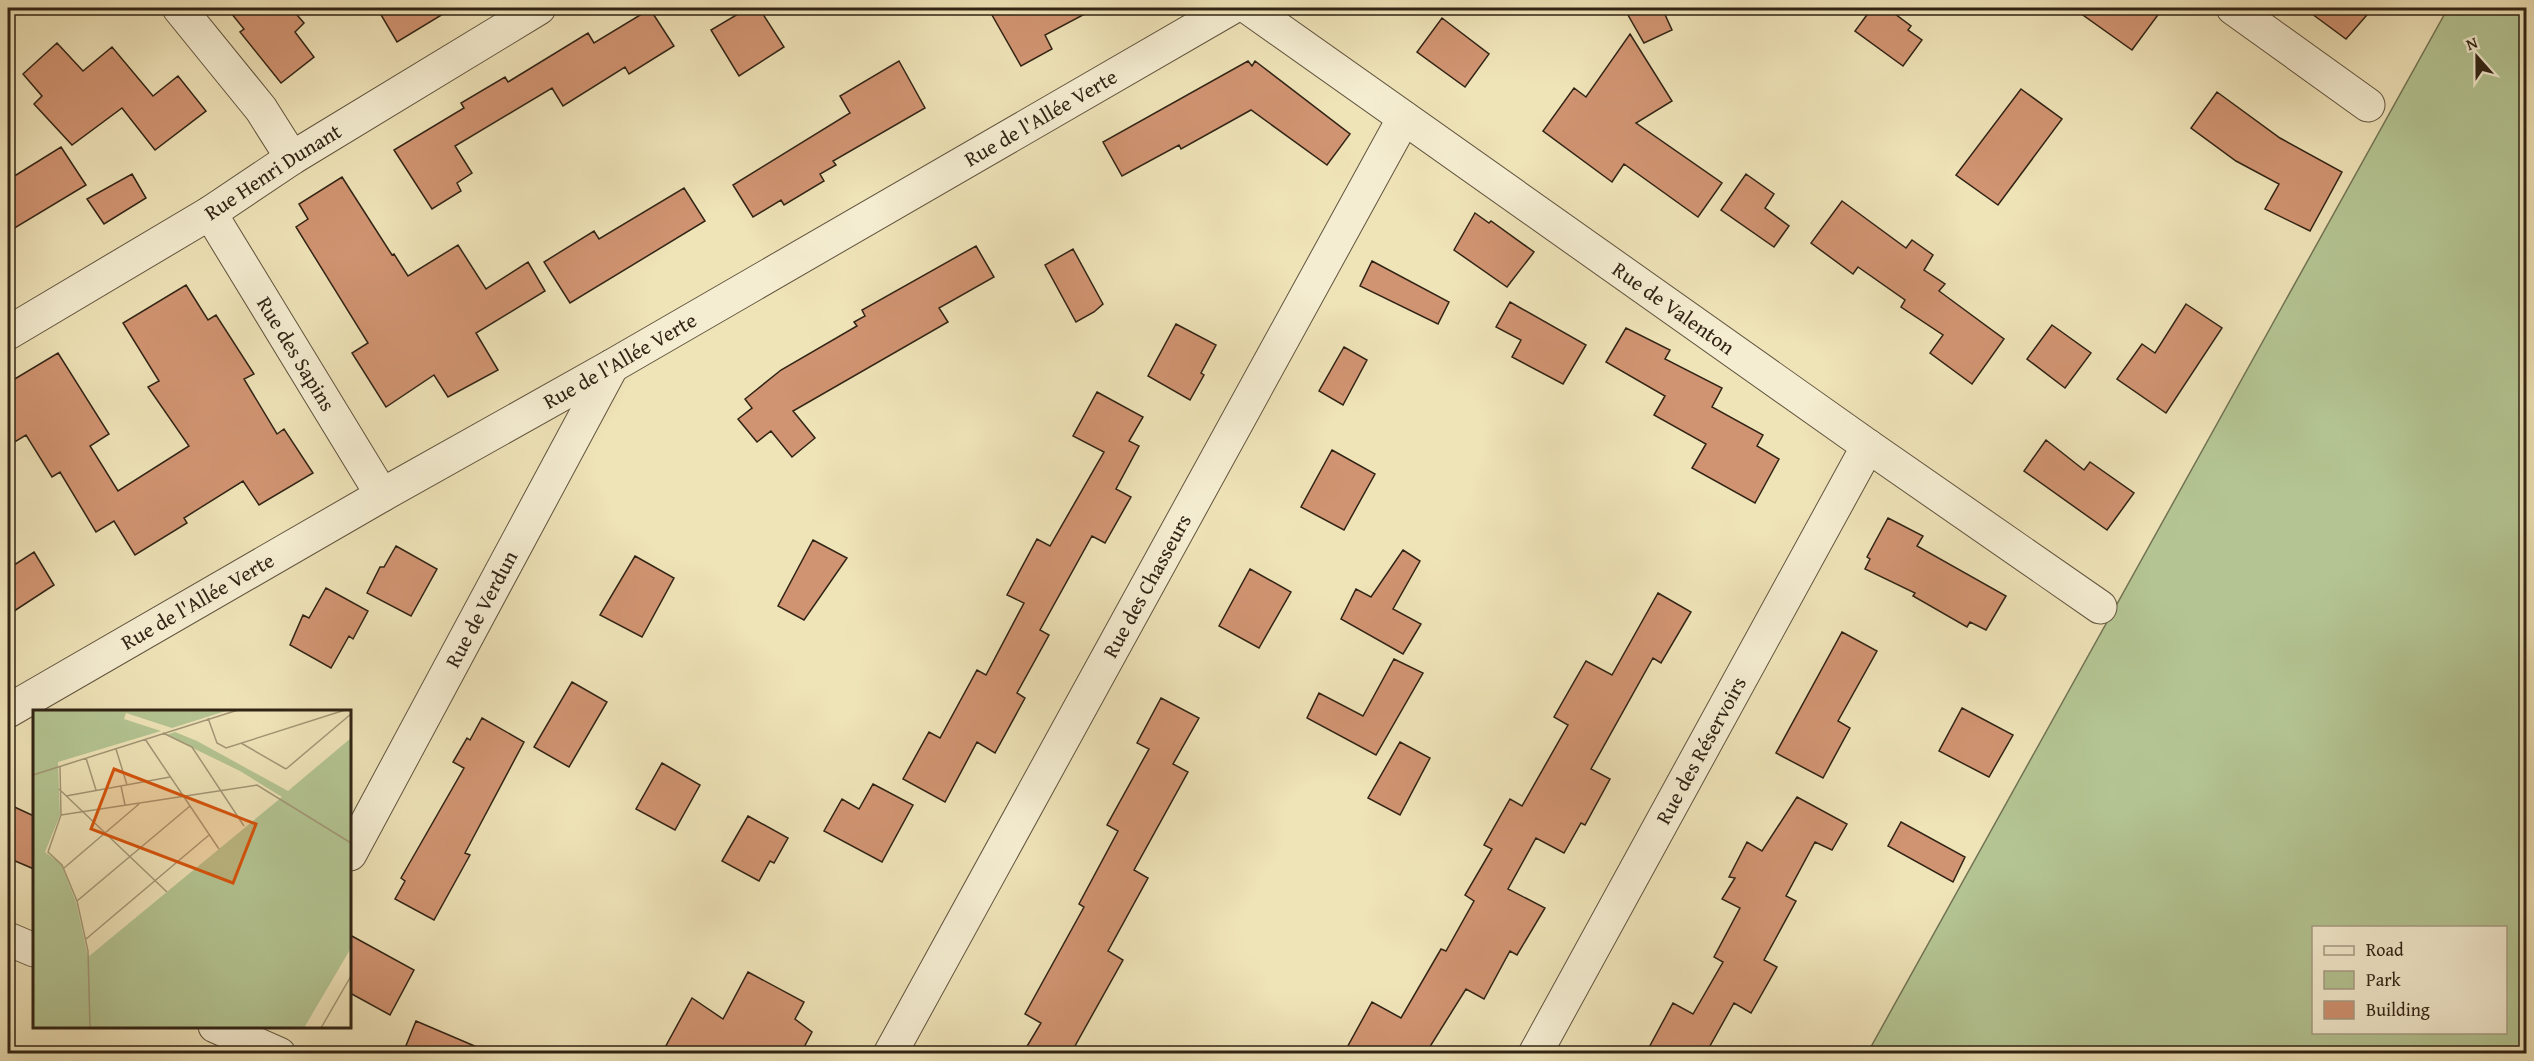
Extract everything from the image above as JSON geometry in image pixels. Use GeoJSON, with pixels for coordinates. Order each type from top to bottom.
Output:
{"type":"FeatureCollection","features":[{"type":"Feature","properties":{"kind":"street"},"geometry":{"type":"LineString","coordinates":[[179,8],[261,109],[292,158]]}},
{"type":"Feature","properties":{"kind":"street","name":"Rue Henri Dunant"},"geometry":{"type":"LineString","coordinates":[[8,333],[210,213],[292,158],[539,8]]}},
{"type":"Feature","properties":{"kind":"street","name":"Rue de l'Allée Verte"},"geometry":{"type":"LineString","coordinates":[[8,711],[382,495],[612,366],[1231,8]]}},
{"type":"Feature","properties":{"kind":"street","name":"Rue de Valenton"},"geometry":{"type":"LineString","coordinates":[[1249,8],[1868,446],[2100,607]]}},
{"type":"Feature","properties":{"kind":"street"},"geometry":{"type":"LineString","coordinates":[[2233,8],[2368,105]]}},
{"type":"Feature","properties":{"kind":"street","name":"Rue des Chasseurs"},"geometry":{"type":"LineString","coordinates":[[890,1053],[1404,118]]}},
{"type":"Feature","properties":{"kind":"street","name":"Rue des Sapins"},"geometry":{"type":"LineString","coordinates":[[210,213],[382,495]]}},
{"type":"Feature","properties":{"kind":"street","name":"Rue de Verdun"},"geometry":{"type":"LineString","coordinates":[[351,852],[612,366]]}},
{"type":"Feature","properties":{"kind":"street","name":"Rue des Réservoirs"},"geometry":{"type":"LineString","coordinates":[[1535,1053],[1868,446]]}},
{"type":"Feature","properties":{"kind":"street"},"geometry":{"type":"LineString","coordinates":[[8,939],[33,950]]}},
{"type":"Feature","properties":{"kind":"street"},"geometry":{"type":"LineString","coordinates":[[220,1028],[279,1053]]}},
{"type":"Feature","properties":{"kind":"green space"},"geometry":{"type":"Polygon","coordinates":[[[2448,8],[2526,8],[2526,1053],[1867,1054],[2448,8]]]}},
{"type":"Feature","properties":{"kind":"building"},"geometry":{"type":"Polygon","coordinates":[[[227,8],[291,8],[304,23],[295,32],[314,57],[281,83],[240,32],[244,29],[227,8]]]}},
{"type":"Feature","properties":{"kind":"building"},"geometry":{"type":"Polygon","coordinates":[[[377,8],[453,8],[397,42],[377,8]]]}},
{"type":"Feature","properties":{"kind":"building"},"geometry":{"type":"Polygon","coordinates":[[[748,8],[759,8],[784,47],[739,76],[711,30],[748,8]]]}},
{"type":"Feature","properties":{"kind":"building"},"geometry":{"type":"Polygon","coordinates":[[[988,8],[1096,8],[1045,35],[1052,49],[1021,66],[988,8]]]}},
{"type":"Feature","properties":{"kind":"building"},"geometry":{"type":"Polygon","coordinates":[[[1624,8],[1662,8],[1672,30],[1644,43],[1624,8]]]}},
{"type":"Feature","properties":{"kind":"building"},"geometry":{"type":"Polygon","coordinates":[[[1872,8],[1887,8],[1911,26],[1908,30],[1922,40],[1903,66],[1855,31],[1872,8]]]}},
{"type":"Feature","properties":{"kind":"building"},"geometry":{"type":"Polygon","coordinates":[[[2073,8],[2163,8],[2132,50],[2073,8]]]}},
{"type":"Feature","properties":{"kind":"building"},"geometry":{"type":"Polygon","coordinates":[[[2304,8],[2373,8],[2346,39],[2304,8]]]}},
{"type":"Feature","properties":{"kind":"building"},"geometry":{"type":"Polygon","coordinates":[[[650,9],[674,46],[629,74],[625,67],[563,106],[552,88],[455,146],[472,173],[457,183],[461,191],[432,209],[394,150],[464,108],[461,103],[505,77],[508,82],[588,33],[594,43],[650,9]]]}},
{"type":"Feature","properties":{"kind":"building"},"geometry":{"type":"Polygon","coordinates":[[[1442,18],[1489,54],[1465,87],[1417,52],[1442,18]]]}},
{"type":"Feature","properties":{"kind":"building"},"geometry":{"type":"Polygon","coordinates":[[[1630,34],[1672,101],[1636,123],[1722,183],[1698,217],[1624,164],[1612,182],[1543,131],[1574,88],[1586,97],[1630,34]]]}},
{"type":"Feature","properties":{"kind":"building"},"geometry":{"type":"Polygon","coordinates":[[[57,43],[83,71],[112,47],[153,96],[178,76],[206,111],[155,150],[122,108],[72,145],[34,104],[42,96],[23,74],[57,43]]]}},
{"type":"Feature","properties":{"kind":"building"},"geometry":{"type":"Polygon","coordinates":[[[899,61],[925,108],[833,161],[836,165],[820,174],[824,181],[784,205],[781,200],[753,217],[733,185],[850,113],[840,96],[899,61]]]}},
{"type":"Feature","properties":{"kind":"building"},"geometry":{"type":"Polygon","coordinates":[[[1248,61],[1252,66],[1255,61],[1350,134],[1327,165],[1251,110],[1181,149],[1179,145],[1122,176],[1103,142],[1248,61]]]}},
{"type":"Feature","properties":{"kind":"building"},"geometry":{"type":"Polygon","coordinates":[[[2021,89],[2062,119],[1998,205],[1956,175],[2021,89]]]}},
{"type":"Feature","properties":{"kind":"building"},"geometry":{"type":"Polygon","coordinates":[[[2217,92],[2280,138],[2342,172],[2310,231],[2265,209],[2279,184],[2236,161],[2191,128],[2217,92]]]}},
{"type":"Feature","properties":{"kind":"building"},"geometry":{"type":"Polygon","coordinates":[[[61,147],[86,185],[8,232],[8,180],[61,147]]]}},
{"type":"Feature","properties":{"kind":"building"},"geometry":{"type":"Polygon","coordinates":[[[132,174],[146,198],[104,224],[87,199],[132,174]]]}},
{"type":"Feature","properties":{"kind":"building"},"geometry":{"type":"Polygon","coordinates":[[[1746,174],[1774,194],[1765,208],[1789,226],[1774,247],[1721,210],[1746,174]]]}},
{"type":"Feature","properties":{"kind":"building"},"geometry":{"type":"Polygon","coordinates":[[[342,177],[408,276],[458,245],[486,289],[528,262],[545,291],[476,333],[498,370],[448,397],[434,375],[386,407],[352,353],[368,343],[296,227],[308,219],[299,204],[342,177]]]}},
{"type":"Feature","properties":{"kind":"building"},"geometry":{"type":"Polygon","coordinates":[[[684,188],[705,221],[570,303],[544,262],[594,231],[599,239],[684,188]]]}},
{"type":"Feature","properties":{"kind":"building"},"geometry":{"type":"Polygon","coordinates":[[[1842,201],[1906,248],[1912,240],[1933,255],[1924,270],[1945,284],[1939,291],[2004,339],[1972,384],[1930,353],[1943,335],[1901,307],[1905,300],[1858,267],[1853,274],[1811,243],[1842,201]]]}},
{"type":"Feature","properties":{"kind":"building"},"geometry":{"type":"Polygon","coordinates":[[[1475,213],[1489,223],[1491,221],[1534,252],[1507,287],[1454,250],[1475,213]]]}},
{"type":"Feature","properties":{"kind":"building"},"geometry":{"type":"Polygon","coordinates":[[[976,246],[994,277],[939,308],[948,322],[793,411],[815,438],[792,457],[771,431],[757,442],[738,419],[752,408],[745,399],[781,370],[857,326],[854,322],[865,316],[862,310],[976,246]]]}},
{"type":"Feature","properties":{"kind":"building"},"geometry":{"type":"Polygon","coordinates":[[[1073,249],[1103,304],[1076,322],[1045,265],[1073,249]]]}},
{"type":"Feature","properties":{"kind":"building"},"geometry":{"type":"Polygon","coordinates":[[[1372,261],[1449,302],[1438,324],[1360,286],[1372,261]]]}},
{"type":"Feature","properties":{"kind":"building"},"geometry":{"type":"Polygon","coordinates":[[[186,285],[208,320],[216,315],[254,374],[244,379],[277,434],[284,429],[313,473],[259,505],[243,481],[184,518],[187,523],[135,555],[114,521],[96,532],[60,472],[52,477],[26,435],[8,446],[8,383],[58,353],[109,434],[90,446],[118,491],[189,446],[148,387],[159,381],[123,323],[186,285]]]}},
{"type":"Feature","properties":{"kind":"building"},"geometry":{"type":"Polygon","coordinates":[[[1510,302],[1586,345],[1563,384],[1512,357],[1521,340],[1496,327],[1510,302]]]}},
{"type":"Feature","properties":{"kind":"building"},"geometry":{"type":"Polygon","coordinates":[[[2186,304],[2222,328],[2166,413],[2117,379],[2142,344],[2155,353],[2186,304]]]}},
{"type":"Feature","properties":{"kind":"building"},"geometry":{"type":"Polygon","coordinates":[[[1176,324],[1216,345],[1201,373],[1204,375],[1190,400],[1148,376],[1176,324]]]}},
{"type":"Feature","properties":{"kind":"building"},"geometry":{"type":"Polygon","coordinates":[[[2052,325],[2091,353],[2065,388],[2027,359],[2052,325]]]}},
{"type":"Feature","properties":{"kind":"building"},"geometry":{"type":"Polygon","coordinates":[[[1626,328],[1670,350],[1665,359],[1722,388],[1712,407],[1763,435],[1757,446],[1779,459],[1755,503],[1692,468],[1706,444],[1654,415],[1665,396],[1606,362],[1626,328]]]}},
{"type":"Feature","properties":{"kind":"building"},"geometry":{"type":"Polygon","coordinates":[[[1344,347],[1367,360],[1343,405],[1319,391],[1344,347]]]}},
{"type":"Feature","properties":{"kind":"building"},"geometry":{"type":"Polygon","coordinates":[[[1097,392],[1143,417],[1129,441],[1139,446],[1116,489],[1131,497],[1105,543],[1092,536],[1040,630],[1049,635],[1017,693],[1025,698],[995,753],[977,742],[945,802],[903,779],[929,732],[940,738],[977,670],[986,675],[1024,603],[1007,595],[1037,539],[1050,546],[1104,452],[1073,436],[1097,392]]]}},
{"type":"Feature","properties":{"kind":"building"},"geometry":{"type":"Polygon","coordinates":[[[2046,440],[2084,470],[2090,462],[2134,493],[2107,530],[2024,471],[2046,440]]]}},
{"type":"Feature","properties":{"kind":"building"},"geometry":{"type":"Polygon","coordinates":[[[1332,450],[1375,474],[1344,530],[1301,507],[1332,450]]]}},
{"type":"Feature","properties":{"kind":"building"},"geometry":{"type":"Polygon","coordinates":[[[1888,518],[1923,536],[1917,546],[2006,596],[1986,630],[1970,622],[1967,627],[1913,596],[1915,593],[1865,569],[1870,559],[1867,557],[1888,518]]]}},
{"type":"Feature","properties":{"kind":"building"},"geometry":{"type":"Polygon","coordinates":[[[813,540],[847,558],[804,620],[778,606],[813,540]]]}},
{"type":"Feature","properties":{"kind":"building"},"geometry":{"type":"Polygon","coordinates":[[[396,546],[437,569],[411,616],[367,593],[380,567],[384,567],[396,546]]]}},
{"type":"Feature","properties":{"kind":"building"},"geometry":{"type":"Polygon","coordinates":[[[1403,550],[1420,561],[1393,609],[1421,624],[1403,654],[1341,619],[1356,589],[1371,597],[1403,550]]]}},
{"type":"Feature","properties":{"kind":"building"},"geometry":{"type":"Polygon","coordinates":[[[34,552],[54,585],[8,615],[8,569],[34,552]]]}},
{"type":"Feature","properties":{"kind":"building"},"geometry":{"type":"Polygon","coordinates":[[[635,556],[674,578],[642,637],[600,615],[635,556]]]}},
{"type":"Feature","properties":{"kind":"building"},"geometry":{"type":"Polygon","coordinates":[[[1250,569],[1291,592],[1259,648],[1219,626],[1250,569]]]}},
{"type":"Feature","properties":{"kind":"building"},"geometry":{"type":"Polygon","coordinates":[[[326,588],[368,611],[353,639],[349,636],[331,668],[290,645],[303,615],[309,618],[326,588]]]}},
{"type":"Feature","properties":{"kind":"building"},"geometry":{"type":"Polygon","coordinates":[[[1658,593],[1691,612],[1661,663],[1653,658],[1591,769],[1610,779],[1585,825],[1581,823],[1564,853],[1536,838],[1508,889],[1545,908],[1517,955],[1510,951],[1484,999],[1466,989],[1426,1053],[1344,1053],[1372,1002],[1401,1018],[1441,949],[1446,951],[1474,901],[1465,895],[1492,849],[1484,845],[1510,799],[1522,806],[1568,725],[1554,717],[1586,661],[1612,675],[1658,593]]]}},
{"type":"Feature","properties":{"kind":"building"},"geometry":{"type":"Polygon","coordinates":[[[1842,632],[1877,651],[1838,721],[1850,728],[1823,778],[1776,753],[1842,632]]]}},
{"type":"Feature","properties":{"kind":"building"},"geometry":{"type":"Polygon","coordinates":[[[1394,659],[1423,673],[1376,755],[1307,718],[1319,693],[1363,716],[1394,659]]]}},
{"type":"Feature","properties":{"kind":"building"},"geometry":{"type":"Polygon","coordinates":[[[572,682],[607,702],[569,767],[534,747],[572,682]]]}},
{"type":"Feature","properties":{"kind":"building"},"geometry":{"type":"Polygon","coordinates":[[[1161,698],[1199,718],[1173,764],[1188,772],[1134,870],[1148,878],[1108,951],[1123,960],[1071,1053],[1023,1053],[1041,1023],[1025,1014],[1084,907],[1079,904],[1118,831],[1107,825],[1149,749],[1137,743],[1161,698]]]}},
{"type":"Feature","properties":{"kind":"building"},"geometry":{"type":"Polygon","coordinates":[[[1962,708],[2013,735],[1989,777],[1939,751],[1962,708]]]}},
{"type":"Feature","properties":{"kind":"building"},"geometry":{"type":"Polygon","coordinates":[[[482,718],[524,742],[465,853],[470,855],[434,920],[395,899],[405,881],[401,878],[464,768],[453,762],[467,738],[470,740],[482,718]]]}},
{"type":"Feature","properties":{"kind":"building"},"geometry":{"type":"Polygon","coordinates":[[[1400,742],[1430,758],[1400,815],[1368,798],[1400,742]]]}},
{"type":"Feature","properties":{"kind":"building"},"geometry":{"type":"Polygon","coordinates":[[[662,763],[700,785],[675,830],[636,809],[662,763]]]}},
{"type":"Feature","properties":{"kind":"building"},"geometry":{"type":"Polygon","coordinates":[[[873,784],[913,805],[882,862],[824,831],[842,799],[859,809],[873,784]]]}},
{"type":"Feature","properties":{"kind":"building"},"geometry":{"type":"Polygon","coordinates":[[[1797,797],[1847,824],[1832,850],[1815,842],[1786,896],[1796,901],[1764,960],[1777,967],[1751,1013],[1734,1003],[1706,1053],[1646,1053],[1673,1003],[1693,1014],[1723,962],[1714,957],[1740,908],[1722,899],[1735,878],[1729,877],[1747,842],[1762,851],[1797,797]]]}},
{"type":"Feature","properties":{"kind":"building"},"geometry":{"type":"Polygon","coordinates":[[[8,804],[33,816],[33,869],[8,858],[8,804]]]}},
{"type":"Feature","properties":{"kind":"building"},"geometry":{"type":"Polygon","coordinates":[[[748,816],[788,838],[774,863],[770,861],[759,881],[722,861],[748,816]]]}},
{"type":"Feature","properties":{"kind":"building"},"geometry":{"type":"Polygon","coordinates":[[[1901,822],[1965,857],[1953,882],[1888,846],[1901,822]]]}},
{"type":"Feature","properties":{"kind":"building"},"geometry":{"type":"Polygon","coordinates":[[[351,936],[414,970],[390,1015],[351,994],[351,936]]]}},
{"type":"Feature","properties":{"kind":"building"},"geometry":{"type":"Polygon","coordinates":[[[748,972],[804,1002],[795,1019],[812,1032],[801,1053],[662,1053],[692,998],[723,1019],[748,972]]]}},
{"type":"Feature","properties":{"kind":"building"},"geometry":{"type":"Polygon","coordinates":[[[416,1021],[491,1053],[403,1053],[416,1021]]]}}]}
